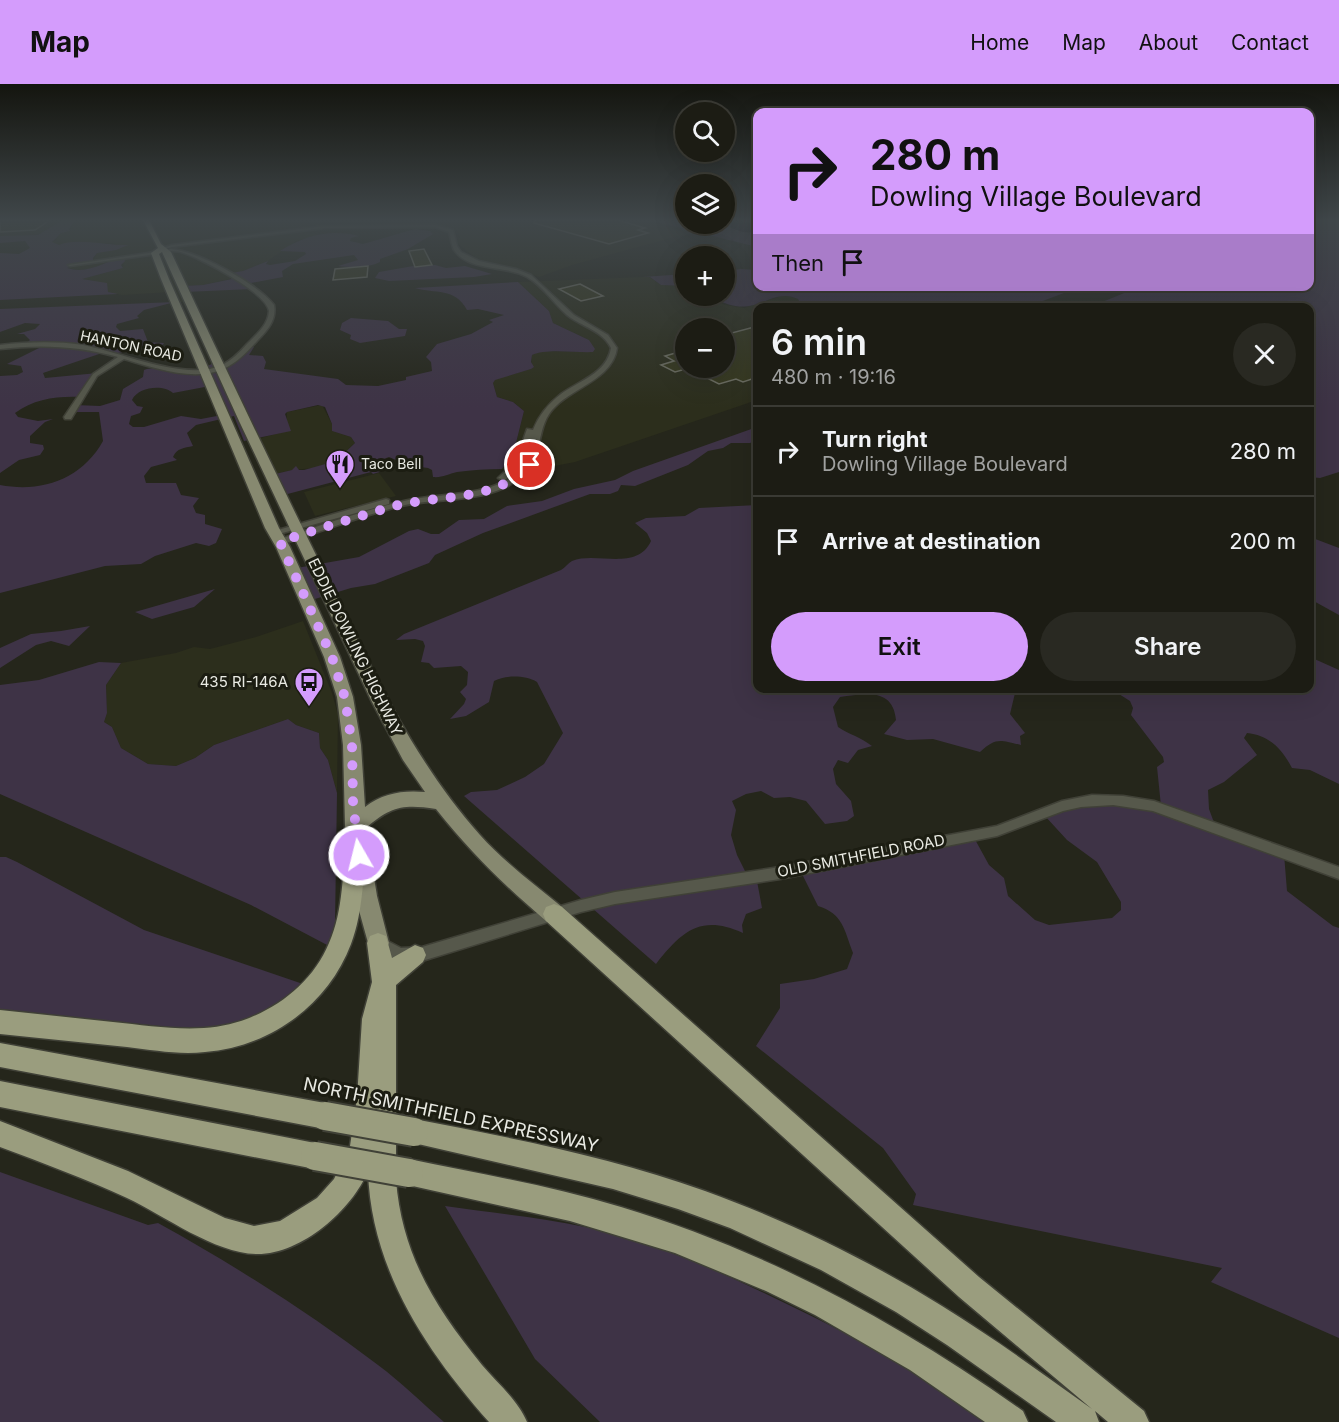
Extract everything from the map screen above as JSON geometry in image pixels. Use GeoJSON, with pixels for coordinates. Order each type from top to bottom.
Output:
{"type":"FeatureCollection","features":[{"type":"Feature","properties":{"kind":"highway"},"geometry":{"type":"LineString","coordinates":[[0,1022],[182,1041],[208,1041],[237,1035],[277,1017],[309,993],[324,975],[338,951],[346,924],[356,831]]}},
{"type":"Feature","properties":{"kind":"highway"},"geometry":{"type":"LineString","coordinates":[[554,914],[969,1287],[1133,1422]]}},
{"type":"Feature","properties":{"kind":"highway"},"geometry":{"type":"LineString","coordinates":[[378,943],[385,982],[381,1155],[382,1193],[388,1225],[404,1272],[425,1312],[473,1377],[511,1422]]}},
{"type":"Feature","properties":{"kind":"highway"},"geometry":{"type":"LineString","coordinates":[[0,1134],[98,1172],[156,1198],[226,1234],[260,1240],[280,1236],[312,1219],[332,1204],[355,1174],[365,1137],[377,999],[385,982],[397,968],[414,955]]}},
{"type":"Feature","properties":{"kind":"highway","name":"NORTH SMITHFIELD EXPRESSWAY"},"geometry":{"type":"LineString","coordinates":[[0,1055],[524,1154],[641,1184],[717,1209],[774,1233],[842,1266],[919,1309],[1083,1422]]}},
{"type":"Feature","properties":{"kind":"highway"},"geometry":{"type":"LineString","coordinates":[[0,1094],[409,1173],[611,1218],[730,1259],[804,1291],[857,1319],[934,1367],[1012,1422]]}},
{"type":"Feature","properties":{"kind":"main road","name":"EDDIE DOWLING HIGHWAY"},"geometry":{"type":"LineString","coordinates":[[170,282],[203,370],[342,684],[352,745],[356,831],[366,896],[378,943]]}},
{"type":"Feature","properties":{"kind":"main road","name":"EDDIE DOWLING HIGHWAY"},"geometry":{"type":"LineString","coordinates":[[181,282],[245,423],[388,719],[409,755],[442,802],[492,860],[554,914]]}},
{"type":"Feature","properties":{"kind":"main road"},"geometry":{"type":"LineString","coordinates":[[356,831],[372,811],[391,800],[416,798],[442,802]]}},
{"type":"Feature","properties":{"kind":"street"},"geometry":{"type":"LineString","coordinates":[[221,367],[231,362],[262,332],[269,324],[272,313],[267,297],[242,282]]}},
{"type":"Feature","properties":{"kind":"street"},"geometry":{"type":"LineString","coordinates":[[278,537],[390,504],[472,490],[509,473],[524,457],[532,424],[545,406],[590,375],[610,354],[608,343],[565,317],[529,282]]}},
{"type":"Feature","properties":{"kind":"street"},"geometry":{"type":"LineString","coordinates":[[390,504],[475,493],[516,478],[534,457],[539,424],[546,412],[600,371],[614,354],[612,342],[605,335],[572,315],[538,282]]}},
{"type":"Feature","properties":{"kind":"street","name":"HANTON ROAD"},"geometry":{"type":"LineString","coordinates":[[0,347],[81,346],[170,369],[203,370],[221,367]]}},
{"type":"Feature","properties":{"kind":"street"},"geometry":{"type":"LineString","coordinates":[[68,417],[96,375],[123,357]]}},
{"type":"Feature","properties":{"kind":"street","name":"OLD SMITHFIELD ROAD"},"geometry":{"type":"LineString","coordinates":[[414,955],[615,898],[780,873],[997,831],[1019,825],[1072,803],[1092,800],[1129,800],[1154,806],[1339,873]]}},
{"type":"Feature","properties":{"kind":"street"},"geometry":{"type":"LineString","coordinates":[[378,943],[394,953],[414,955]]}},
{"type":"Feature","properties":{"kind":"shaded area"},"geometry":{"type":"Polygon","coordinates":[[[0,282],[103,282],[107,283],[108,292],[118,294],[0,300],[0,282]]]}},
{"type":"Feature","properties":{"kind":"shaded area"},"geometry":{"type":"Polygon","coordinates":[[[97,282],[214,282],[183,286],[190,305],[184,305],[183,302],[175,303],[170,292],[122,295],[108,292],[97,282]]]}},
{"type":"Feature","properties":{"kind":"shaded area"},"geometry":{"type":"Polygon","coordinates":[[[215,282],[254,282],[246,284],[252,289],[185,292],[183,286],[215,282]]]}},
{"type":"Feature","properties":{"kind":"shaded area"},"geometry":{"type":"Polygon","coordinates":[[[518,282],[657,282],[661,285],[675,286],[675,306],[744,308],[753,305],[753,401],[575,462],[518,473],[502,469],[513,455],[524,411],[513,402],[497,397],[493,383],[495,379],[531,369],[532,355],[535,353],[544,351],[593,352],[589,340],[553,323],[549,311],[518,282]]]}},
{"type":"Feature","properties":{"kind":"shaded area"},"geometry":{"type":"Polygon","coordinates":[[[518,282],[549,311],[553,323],[589,340],[595,349],[593,352],[538,353],[532,355],[531,362],[534,367],[531,369],[495,380],[493,383],[497,397],[513,402],[524,411],[513,455],[502,469],[463,471],[433,477],[432,470],[428,468],[398,464],[396,460],[389,457],[381,460],[382,464],[393,468],[280,496],[271,475],[292,470],[296,466],[299,470],[304,470],[336,461],[355,443],[351,437],[332,431],[332,424],[325,407],[318,405],[287,412],[285,414],[291,431],[244,441],[234,416],[196,425],[187,433],[193,446],[177,452],[173,457],[177,460],[151,467],[144,476],[146,483],[176,483],[181,495],[199,498],[193,506],[196,513],[205,515],[205,524],[222,529],[216,543],[209,546],[196,543],[155,556],[141,564],[105,566],[0,593],[0,485],[31,487],[46,485],[72,474],[84,465],[103,441],[99,412],[71,412],[75,405],[100,406],[120,400],[123,389],[143,377],[144,370],[163,368],[200,371],[201,367],[210,365],[216,359],[224,370],[246,347],[254,347],[249,355],[263,356],[266,362],[264,369],[338,379],[346,385],[378,386],[432,371],[431,362],[426,357],[437,344],[471,334],[493,322],[489,320],[504,315],[478,309],[467,310],[457,298],[451,295],[415,288],[518,282]],[[210,386],[173,393],[163,388],[151,388],[140,392],[132,400],[137,406],[143,407],[140,413],[131,416],[129,424],[133,427],[144,427],[181,416],[201,419],[222,415],[210,386]]]}},
{"type":"Feature","properties":{"kind":"shaded area"},"geometry":{"type":"Polygon","coordinates":[[[657,282],[675,282],[675,286],[661,285],[657,282]]]}},
{"type":"Feature","properties":{"kind":"shaded area"},"geometry":{"type":"Polygon","coordinates":[[[735,282],[753,282],[753,291],[1069,291],[1037,303],[800,303],[798,299],[780,296],[744,306],[735,306],[735,282]]]}},
{"type":"Feature","properties":{"kind":"shaded area"},"geometry":{"type":"Polygon","coordinates":[[[1314,282],[1339,282],[1339,472],[1320,478],[1314,477],[1314,303],[1100,303],[1129,291],[1314,291],[1314,282]]]}},
{"type":"Feature","properties":{"kind":"shaded area"},"geometry":{"type":"Polygon","coordinates":[[[785,295],[798,299],[800,303],[760,303],[785,295]]]}},
{"type":"Feature","properties":{"kind":"shaded area"},"geometry":{"type":"Polygon","coordinates":[[[175,302],[144,310],[137,316],[139,318],[117,324],[116,327],[120,331],[143,329],[148,342],[164,343],[162,346],[155,344],[119,353],[105,352],[43,373],[45,378],[98,373],[80,397],[46,399],[30,404],[15,413],[18,417],[38,421],[53,419],[45,422],[30,436],[30,443],[43,445],[44,449],[40,455],[19,460],[0,473],[0,376],[17,375],[23,372],[21,366],[7,364],[39,348],[24,346],[30,340],[24,334],[17,334],[35,329],[40,324],[25,323],[0,332],[0,309],[175,302]]]}},
{"type":"Feature","properties":{"kind":"shaded area"},"geometry":{"type":"Polygon","coordinates":[[[351,318],[388,321],[399,329],[407,329],[405,336],[360,343],[350,339],[351,335],[340,330],[342,323],[351,318]]]}},
{"type":"Feature","properties":{"kind":"shaded area"},"geometry":{"type":"Polygon","coordinates":[[[322,405],[332,424],[332,431],[351,437],[355,443],[336,461],[314,468],[271,475],[253,440],[287,431],[287,412],[322,405]]]}},
{"type":"Feature","properties":{"kind":"shaded area"},"geometry":{"type":"Polygon","coordinates":[[[753,428],[753,442],[750,443],[731,443],[723,448],[708,451],[688,465],[635,486],[621,485],[618,491],[610,494],[590,494],[483,533],[435,555],[429,563],[375,584],[351,588],[305,602],[291,569],[359,557],[409,531],[418,529],[431,534],[439,534],[459,520],[484,519],[507,506],[542,501],[574,489],[615,480],[633,471],[753,428]]]}},
{"type":"Feature","properties":{"kind":"shaded area"},"geometry":{"type":"Polygon","coordinates":[[[379,473],[396,496],[315,516],[304,492],[379,473]]]}},
{"type":"Feature","properties":{"kind":"shaded area"},"geometry":{"type":"Polygon","coordinates":[[[753,505],[753,693],[1015,693],[1010,714],[1025,733],[1020,736],[1021,745],[999,741],[990,744],[980,752],[933,739],[907,740],[884,734],[896,720],[894,709],[883,697],[867,694],[840,697],[833,707],[838,727],[872,746],[858,750],[848,763],[838,760],[833,769],[836,784],[851,801],[854,816],[847,821],[825,824],[806,801],[790,797],[774,798],[761,791],[746,794],[732,801],[736,810],[731,835],[737,855],[748,877],[757,881],[762,908],[746,914],[742,925],[743,933],[715,925],[694,929],[665,952],[656,964],[464,796],[471,792],[497,790],[525,777],[544,764],[563,733],[537,682],[521,677],[494,681],[489,702],[466,716],[450,719],[466,699],[460,692],[467,685],[468,672],[461,666],[434,668],[429,663],[421,662],[425,646],[423,641],[396,640],[404,634],[561,570],[572,561],[636,556],[645,550],[651,541],[647,533],[635,523],[646,518],[685,516],[699,508],[753,505]]]}},
{"type":"Feature","properties":{"kind":"shaded area"},"geometry":{"type":"Polygon","coordinates":[[[1314,539],[1339,548],[1339,615],[1314,601],[1314,539]]]}},
{"type":"Feature","properties":{"kind":"shaded area"},"geometry":{"type":"Polygon","coordinates":[[[215,589],[194,607],[152,619],[135,612],[215,589]]]}},
{"type":"Feature","properties":{"kind":"shaded area"},"geometry":{"type":"Polygon","coordinates":[[[303,621],[332,693],[338,715],[337,793],[328,760],[320,748],[319,733],[296,725],[288,719],[214,745],[195,758],[176,766],[148,764],[121,748],[112,727],[104,722],[107,713],[106,685],[121,663],[176,653],[194,647],[210,649],[303,621]]]}},
{"type":"Feature","properties":{"kind":"shaded area"},"geometry":{"type":"Polygon","coordinates":[[[90,626],[69,646],[51,641],[36,645],[0,668],[0,648],[31,634],[90,626]]]}},
{"type":"Feature","properties":{"kind":"shaded area"},"geometry":{"type":"Polygon","coordinates":[[[1314,659],[1339,670],[1339,784],[1310,770],[1292,768],[1274,744],[1255,734],[1247,733],[1244,738],[1257,755],[1224,782],[1208,790],[1209,809],[1216,828],[1284,854],[1287,891],[1333,926],[1339,928],[1339,1338],[1211,1282],[1222,1268],[913,1205],[916,1194],[883,1148],[756,1046],[780,1008],[780,984],[814,979],[847,969],[853,953],[842,924],[833,913],[818,906],[800,870],[972,834],[989,865],[1004,878],[1008,896],[1035,920],[1049,925],[1112,918],[1121,910],[1121,902],[1097,862],[1067,840],[1045,816],[1077,800],[1161,806],[1157,767],[1164,762],[1163,757],[1131,715],[1133,708],[1130,701],[1117,693],[1314,693],[1314,659]]]}},
{"type":"Feature","properties":{"kind":"shaded area"},"geometry":{"type":"Polygon","coordinates":[[[99,662],[121,663],[106,685],[107,713],[104,722],[112,727],[121,748],[148,764],[176,766],[195,758],[214,745],[288,719],[296,725],[319,733],[320,748],[328,760],[337,793],[335,924],[329,946],[251,905],[0,794],[0,685],[39,680],[99,662]]]}},
{"type":"Feature","properties":{"kind":"shaded area"},"geometry":{"type":"Polygon","coordinates":[[[0,857],[17,862],[144,930],[303,984],[275,1005],[250,1018],[206,1028],[187,1029],[0,1009],[0,857]]]}},
{"type":"Feature","properties":{"kind":"shaded area"},"geometry":{"type":"Polygon","coordinates":[[[0,1172],[148,1225],[158,1223],[243,1272],[325,1326],[387,1372],[444,1422],[0,1422],[0,1172]]]}},
{"type":"Feature","properties":{"kind":"shaded area"},"geometry":{"type":"Polygon","coordinates":[[[445,1206],[585,1227],[639,1242],[717,1271],[869,1346],[942,1389],[989,1422],[600,1422],[535,1359],[445,1206]]]}},
{"type":"Feature","properties":{"kind":"building"},"geometry":{"type":"Polygon","coordinates":[[[580,284],[603,296],[581,301],[559,289],[580,284]]]}},
{"type":"Feature","properties":{"kind":"building"},"geometry":{"type":"Polygon","coordinates":[[[753,327],[753,379],[743,382],[736,379],[719,384],[707,378],[735,378],[735,332],[753,327]]]}},
{"type":"Feature","properties":{"kind":"building"},"geometry":{"type":"Polygon","coordinates":[[[675,353],[675,372],[661,365],[674,361],[665,356],[675,353]]]}},
{"type":"Feature","properties":{"kind":"place","name":"Taco Bell"},"geometry":{"type":"Point","coordinates":[340,490]}},
{"type":"Feature","properties":{"kind":"place","name":"435 RI-146A"},"geometry":{"type":"Point","coordinates":[309,708]}},
{"type":"Feature","properties":{"kind":"route"},"geometry":{"type":"LineString","coordinates":[[359,855],[353,802],[352,745],[342,684],[280,542],[392,507],[420,500],[453,498],[475,493],[516,478],[530,465]]}}]}
